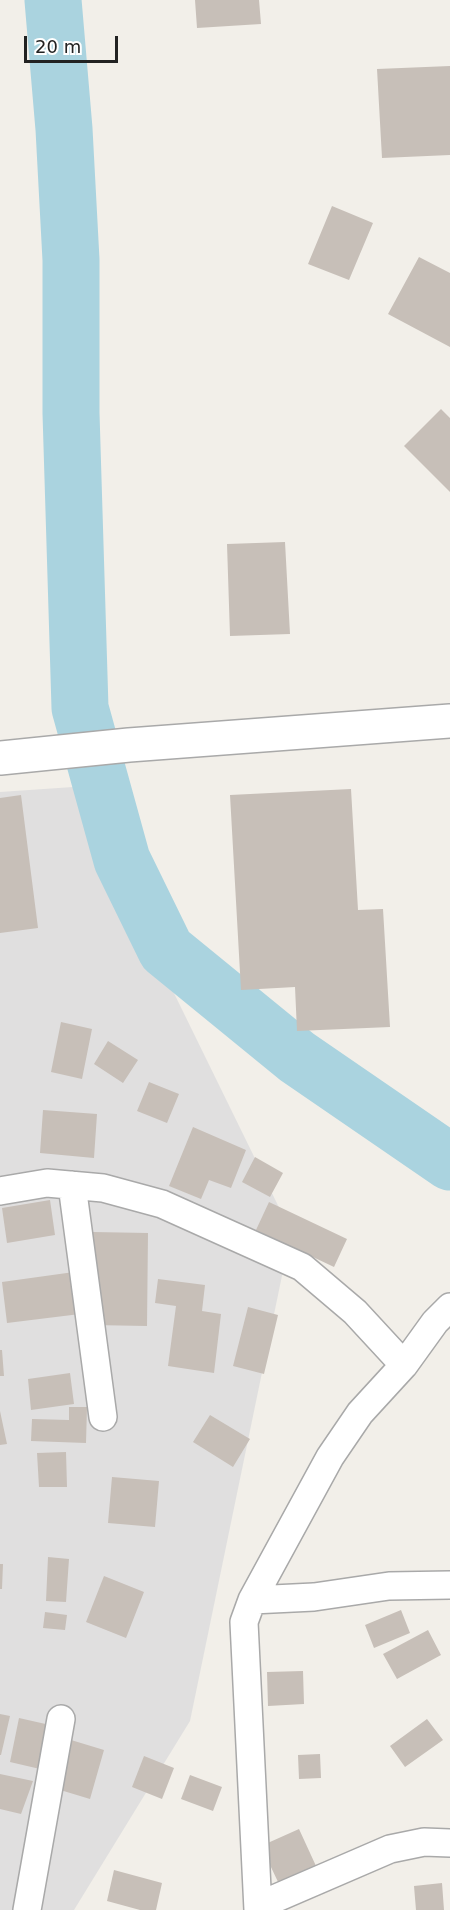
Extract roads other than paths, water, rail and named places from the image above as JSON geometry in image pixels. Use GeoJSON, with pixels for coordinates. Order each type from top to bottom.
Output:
{"type":"FeatureCollection","features":[{"type":"Feature","properties":{"kind":"street"},"geometry":{"type":"LineString","coordinates":[[15,756],[450,721]]}},
{"type":"Feature","properties":{"kind":"street"},"geometry":{"type":"LineString","coordinates":[[0,1191],[47,1183],[72,1185],[103,1188],[162,1204],[302,1267],[355,1312],[404,1365]]}},
{"type":"Feature","properties":{"kind":"street"},"geometry":{"type":"LineString","coordinates":[[72,1185],[103,1417]]}},
{"type":"Feature","properties":{"kind":"street"},"geometry":{"type":"LineString","coordinates":[[450,1307],[435,1322],[404,1365],[360,1413],[330,1457],[252,1600],[244,1622],[258,1908],[390,1850],[424,1842],[450,1843]]}},
{"type":"Feature","properties":{"kind":"street"},"geometry":{"type":"LineString","coordinates":[[252,1600],[314,1597],[389,1586],[450,1585]]}},
{"type":"Feature","properties":{"kind":"street"},"geometry":{"type":"LineString","coordinates":[[27,1910],[62,1719]]}},
{"type":"Feature","properties":{"kind":"waterway"},"geometry":{"type":"LineString","coordinates":[[53,0],[64,129],[71,260],[71,413],[80,708],[122,860],[166,950],[297,1057],[450,1162]]}}]}
